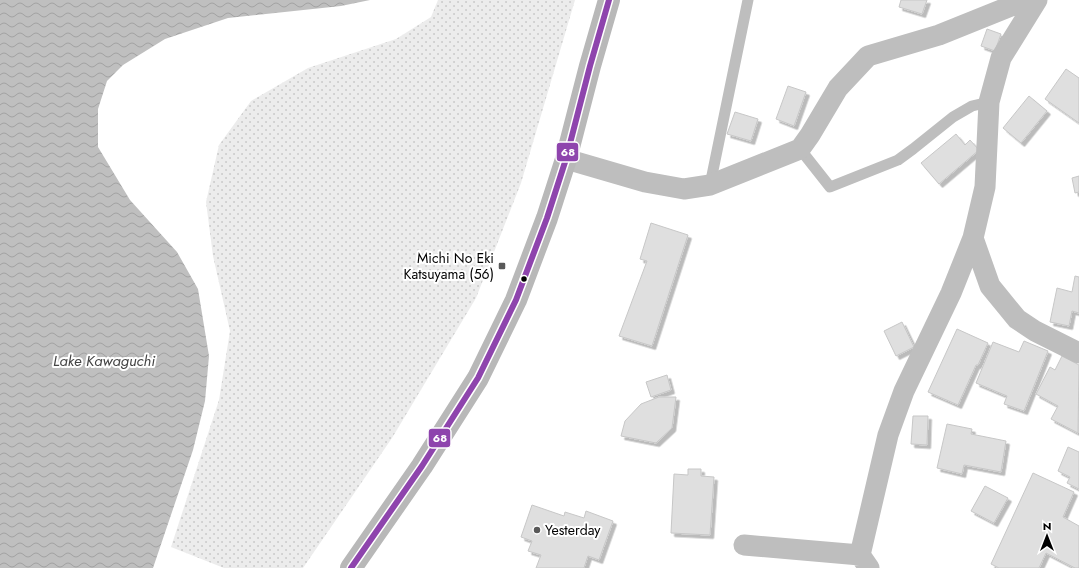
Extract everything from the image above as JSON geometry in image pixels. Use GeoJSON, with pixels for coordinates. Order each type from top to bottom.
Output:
{"type":"FeatureCollection","features":[{"type":"Feature","properties":{"kind":"main road"},"geometry":{"type":"LineString","coordinates":[[351,568],[422,466],[478,378],[516,300],[547,218],[566,159],[609,0]]}},
{"type":"Feature","properties":{"kind":"street"},"geometry":{"type":"LineString","coordinates":[[566,159],[646,182],[684,189],[710,185],[800,149],[810,136],[838,88],[868,56],[939,35],[1026,0]]}},
{"type":"Feature","properties":{"kind":"street"},"geometry":{"type":"LineString","coordinates":[[744,545],[864,562],[888,435],[904,391],[951,292],[973,238],[985,187],[989,102],[1001,58],[1037,0]]}},
{"type":"Feature","properties":{"kind":"street"},"geometry":{"type":"LineString","coordinates":[[973,238],[990,286],[1016,320],[1079,353]]}},
{"type":"Feature","properties":{"kind":"lane"},"geometry":{"type":"LineString","coordinates":[[710,185],[748,0]]}},
{"type":"Feature","properties":{"kind":"lane"},"geometry":{"type":"LineString","coordinates":[[800,149],[830,187],[898,160],[954,117],[972,106],[989,102]]}},
{"type":"Feature","properties":{"kind":"shaded area"},"geometry":{"type":"Polygon","coordinates":[[[438,0],[575,0],[521,183],[476,298],[392,438],[303,568],[224,568],[171,547],[219,400],[230,331],[213,256],[206,202],[219,145],[251,101],[308,68],[396,39],[431,17],[438,0]]]}},
{"type":"Feature","properties":{"kind":"water","name":"Lake Kawaguchi"},"geometry":{"type":"Polygon","coordinates":[[[0,0],[370,0],[341,6],[228,18],[165,39],[123,65],[107,81],[98,109],[98,147],[130,200],[177,252],[198,289],[209,356],[205,401],[193,450],[153,568],[0,568],[0,0]]]}},
{"type":"Feature","properties":{"kind":"building"},"geometry":{"type":"Polygon","coordinates":[[[901,0],[927,0],[922,14],[899,7],[901,0]]]}},
{"type":"Feature","properties":{"kind":"building"},"geometry":{"type":"Polygon","coordinates":[[[987,29],[1001,34],[995,51],[981,46],[987,29]]]}},
{"type":"Feature","properties":{"kind":"building"},"geometry":{"type":"Polygon","coordinates":[[[1066,69],[1079,78],[1079,123],[1045,99],[1066,69]]]}},
{"type":"Feature","properties":{"kind":"building"},"geometry":{"type":"Polygon","coordinates":[[[788,86],[806,92],[794,126],[776,119],[788,86]]]}},
{"type":"Feature","properties":{"kind":"building"},"geometry":{"type":"Polygon","coordinates":[[[1029,96],[1047,111],[1021,143],[1003,128],[1029,96]]]}},
{"type":"Feature","properties":{"kind":"building"},"geometry":{"type":"Polygon","coordinates":[[[735,112],[758,119],[751,141],[727,134],[735,112]]]}},
{"type":"Feature","properties":{"kind":"building"},"geometry":{"type":"Polygon","coordinates":[[[956,134],[965,145],[970,140],[979,150],[939,184],[921,163],[956,134]]]}},
{"type":"Feature","properties":{"kind":"building"},"geometry":{"type":"Polygon","coordinates":[[[1079,176],[1079,192],[1075,193],[1072,178],[1079,176]]]}},
{"type":"Feature","properties":{"kind":"building"},"geometry":{"type":"Polygon","coordinates":[[[651,223],[688,235],[652,346],[619,336],[647,261],[640,259],[651,223]]]}},
{"type":"Feature","properties":{"kind":"building"},"geometry":{"type":"Polygon","coordinates":[[[1075,276],[1079,277],[1079,313],[1072,311],[1069,326],[1050,322],[1057,288],[1072,292],[1075,276]]]}},
{"type":"Feature","properties":{"kind":"building"},"geometry":{"type":"Polygon","coordinates":[[[902,322],[914,347],[896,356],[884,331],[902,322]]]}},
{"type":"Feature","properties":{"kind":"building"},"geometry":{"type":"Polygon","coordinates":[[[957,329],[988,343],[978,365],[976,365],[958,405],[928,392],[957,329]]]}},
{"type":"Feature","properties":{"kind":"building"},"geometry":{"type":"Polygon","coordinates":[[[1024,341],[1048,351],[1024,411],[1004,404],[1007,396],[976,383],[993,342],[1019,352],[1024,341]]]}},
{"type":"Feature","properties":{"kind":"building"},"geometry":{"type":"Polygon","coordinates":[[[1062,356],[1079,365],[1078,433],[1051,419],[1058,406],[1036,394],[1050,367],[1055,370],[1062,356]]]}},
{"type":"Feature","properties":{"kind":"building"},"geometry":{"type":"Polygon","coordinates":[[[667,375],[671,390],[651,397],[646,382],[667,375]]]}},
{"type":"Feature","properties":{"kind":"building"},"geometry":{"type":"Polygon","coordinates":[[[659,397],[676,397],[672,428],[656,443],[621,436],[625,421],[641,404],[659,397]]]}},
{"type":"Feature","properties":{"kind":"building"},"geometry":{"type":"Polygon","coordinates":[[[913,416],[928,416],[927,445],[911,444],[913,416]]]}},
{"type":"Feature","properties":{"kind":"building"},"geometry":{"type":"Polygon","coordinates":[[[947,424],[972,429],[971,434],[1006,441],[1001,472],[964,465],[962,474],[937,468],[947,424]]]}},
{"type":"Feature","properties":{"kind":"building"},"geometry":{"type":"Polygon","coordinates":[[[1068,447],[1079,452],[1079,489],[1067,483],[1070,477],[1058,471],[1068,447]]]}},
{"type":"Feature","properties":{"kind":"building"},"geometry":{"type":"Polygon","coordinates":[[[688,469],[701,469],[701,476],[714,477],[710,535],[671,533],[674,474],[688,475],[688,469]]]}},
{"type":"Feature","properties":{"kind":"building"},"geometry":{"type":"Polygon","coordinates":[[[1033,473],[1074,492],[1063,517],[1079,526],[1079,568],[1075,568],[1046,553],[1039,568],[999,568],[991,564],[1033,473]]]}},
{"type":"Feature","properties":{"kind":"building"},"geometry":{"type":"Polygon","coordinates":[[[985,486],[1008,498],[994,523],[971,511],[985,486]]]}},
{"type":"Feature","properties":{"kind":"building"},"geometry":{"type":"Polygon","coordinates":[[[532,505],[564,516],[565,512],[584,518],[586,511],[613,521],[599,560],[588,556],[584,568],[536,568],[541,555],[528,551],[532,541],[521,537],[532,505]]]}},
{"type":"Feature","properties":{"kind":"transit line","name":"68"},"geometry":{"type":"LineString","coordinates":[[351,568],[422,466],[478,378],[516,300],[547,218],[566,159],[609,0]]}},
{"type":"Feature","properties":{"kind":"place","name":"Michi No Eki Katsuyama (56)"},"geometry":{"type":"Point","coordinates":[502,266]}},
{"type":"Feature","properties":{"kind":"place","name":"Yesterday"},"geometry":{"type":"Point","coordinates":[537,530]}}]}
